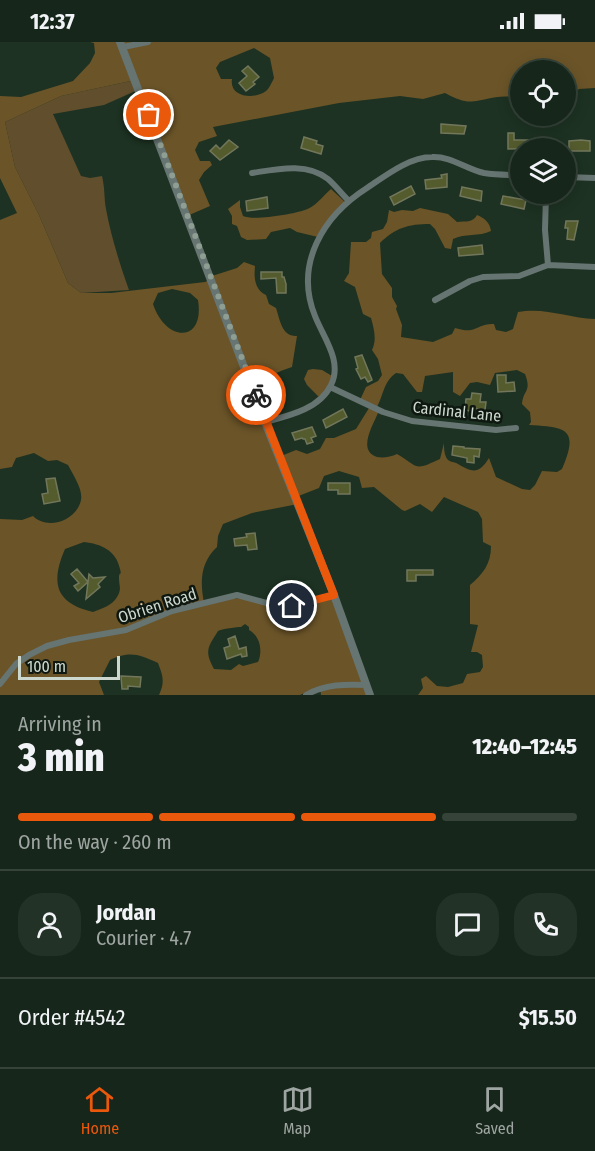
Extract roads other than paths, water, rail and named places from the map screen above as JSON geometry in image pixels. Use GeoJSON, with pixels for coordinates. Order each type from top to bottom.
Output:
{"type":"FeatureCollection","features":[{"type":"Feature","properties":{"kind":"street"},"geometry":{"type":"LineString","coordinates":[[148,42],[121,45],[334,595],[370,695]]}},
{"type":"Feature","properties":{"kind":"street"},"geometry":{"type":"LineString","coordinates":[[266,422],[290,415],[316,403],[330,387],[334,367],[332,352],[314,314],[308,282],[318,238],[328,222],[348,200],[400,167],[432,156],[448,159],[483,172],[510,175]]}},
{"type":"Feature","properties":{"kind":"street"},"geometry":{"type":"LineString","coordinates":[[252,172],[307,169],[327,179],[348,200]]}},
{"type":"Feature","properties":{"kind":"street"},"geometry":{"type":"LineString","coordinates":[[576,177],[595,178]]}},
{"type":"Feature","properties":{"kind":"street"},"geometry":{"type":"LineString","coordinates":[[545,204],[544,230],[548,265]]}},
{"type":"Feature","properties":{"kind":"street"},"geometry":{"type":"LineString","coordinates":[[435,300],[470,281],[483,277],[519,276],[548,265],[595,267]]}},
{"type":"Feature","properties":{"kind":"street","name":"Cardinal Lane"},"geometry":{"type":"LineString","coordinates":[[330,387],[383,412],[412,422],[496,430],[516,428]]}},
{"type":"Feature","properties":{"kind":"street","name":"Obrien Road"},"geometry":{"type":"LineString","coordinates":[[0,684],[16,664],[47,646],[126,630],[172,611],[237,595],[278,606],[292,606],[334,595]]}},
{"type":"Feature","properties":{"kind":"street"},"geometry":{"type":"LineString","coordinates":[[306,695],[325,687],[349,684],[367,685]]}}]}
